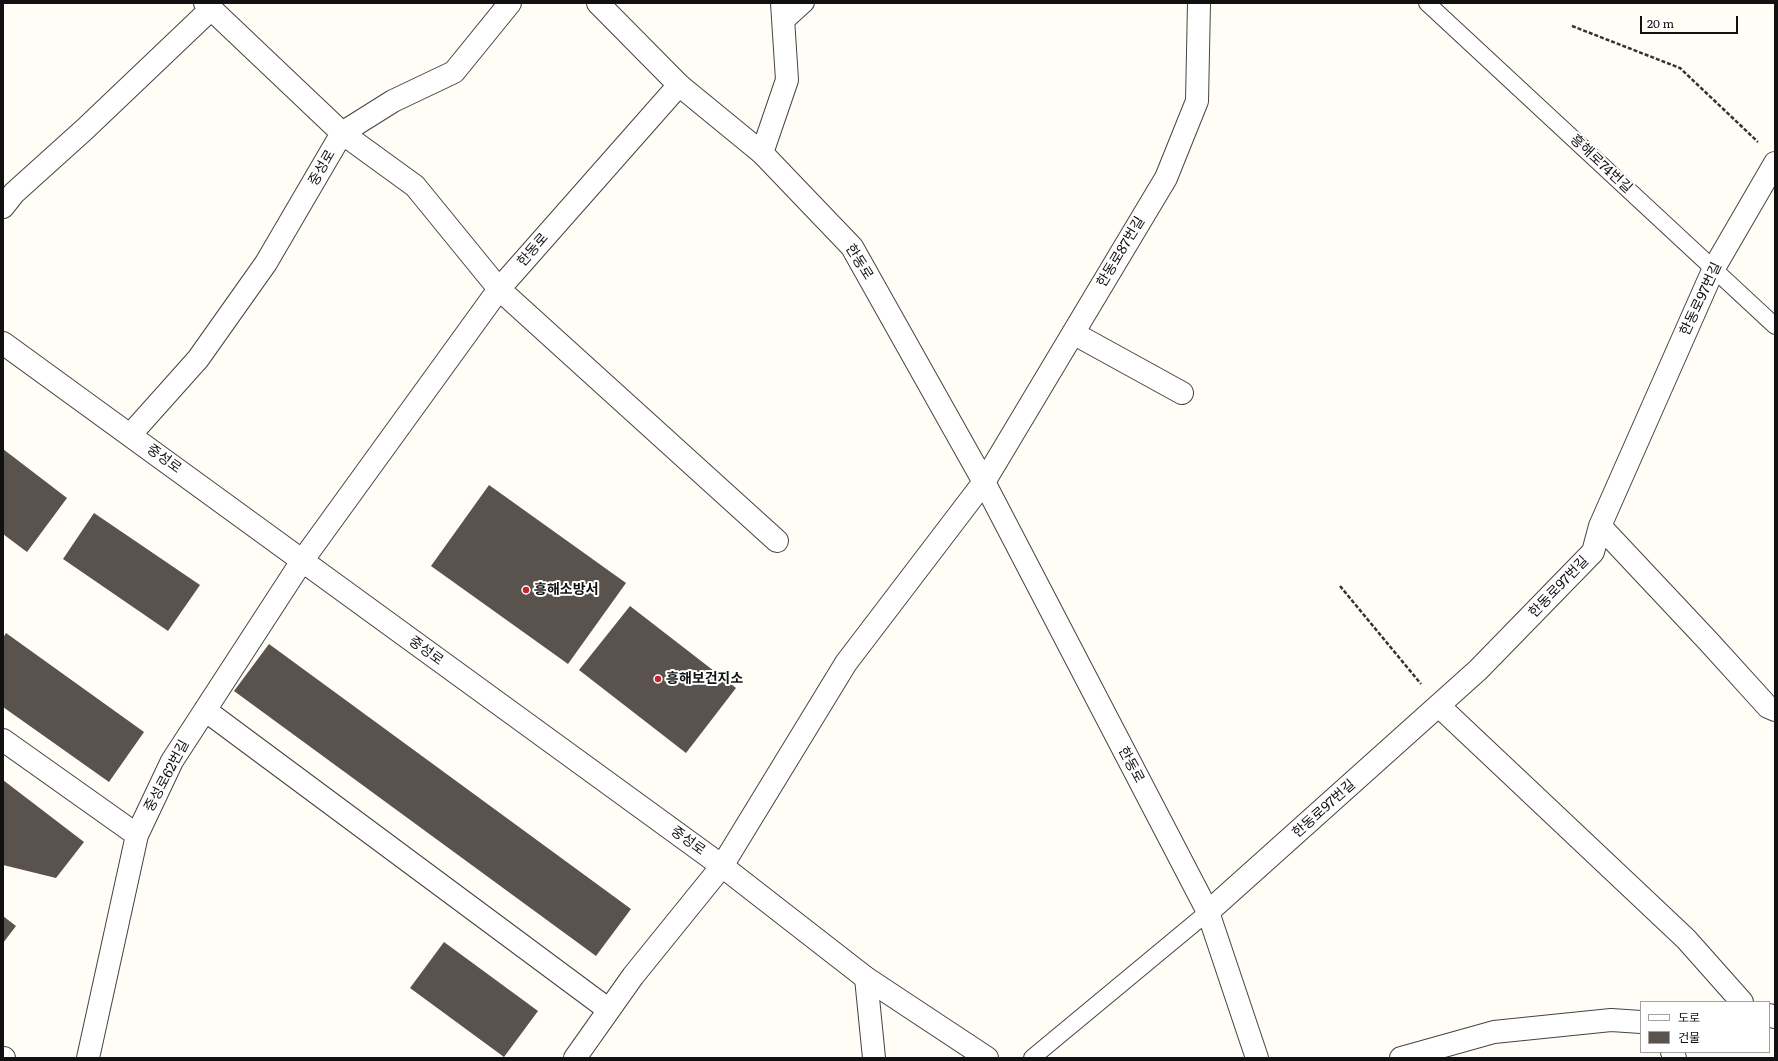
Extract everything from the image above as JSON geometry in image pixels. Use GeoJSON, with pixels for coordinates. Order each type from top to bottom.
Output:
{"type":"FeatureCollection","features":[{"type":"Feature","properties":{"kind":"street"},"geometry":{"type":"LineString","coordinates":[[342,133],[393,101],[454,72],[510,3]]}},
{"type":"Feature","properties":{"kind":"street","name":"한동로"},"geometry":{"type":"LineString","coordinates":[[598,3],[679,85],[762,153],[852,247],[984,482],[1208,912],[1258,1058]]}},
{"type":"Feature","properties":{"kind":"street"},"geometry":{"type":"LineString","coordinates":[[762,153],[787,80],[782,3]]}},
{"type":"Feature","properties":{"kind":"street","name":"한동로87번길"},"geometry":{"type":"LineString","coordinates":[[984,482],[1166,178],[1197,101],[1199,3]]}},
{"type":"Feature","properties":{"kind":"street"},"geometry":{"type":"LineString","coordinates":[[3,207],[14,193],[85,129],[208,6],[342,133],[415,186],[499,289],[777,541]]}},
{"type":"Feature","properties":{"kind":"street","name":"한동로"},"geometry":{"type":"LineString","coordinates":[[302,561],[499,289],[679,85]]}},
{"type":"Feature","properties":{"kind":"street","name":"중성로"},"geometry":{"type":"LineString","coordinates":[[131,434],[198,359],[266,263],[342,133]]}},
{"type":"Feature","properties":{"kind":"street","name":"한동로97번길"},"geometry":{"type":"LineString","coordinates":[[1208,912],[1478,670],[1593,552],[1600,526],[1714,268],[1775,163]]}},
{"type":"Feature","properties":{"kind":"street"},"geometry":{"type":"LineString","coordinates":[[1073,333],[1182,393]]}},
{"type":"Feature","properties":{"kind":"street","name":"중성로"},"geometry":{"type":"LineString","coordinates":[[3,343],[131,434],[302,561],[722,866],[866,978],[987,1058]]}},
{"type":"Feature","properties":{"kind":"street"},"geometry":{"type":"LineString","coordinates":[[575,1058],[633,976],[722,866],[846,663],[984,482]]}},
{"type":"Feature","properties":{"kind":"street"},"geometry":{"type":"LineString","coordinates":[[1600,526],[1768,707],[1775,710]]}},
{"type":"Feature","properties":{"kind":"street","name":"중성로62번길"},"geometry":{"type":"LineString","coordinates":[[88,1058],[137,835],[172,761],[302,561]]}},
{"type":"Feature","properties":{"kind":"street"},"geometry":{"type":"LineString","coordinates":[[1439,706],[1686,939],[1736,1000]]}},
{"type":"Feature","properties":{"kind":"street"},"geometry":{"type":"LineString","coordinates":[[205,710],[609,1010]]}},
{"type":"Feature","properties":{"kind":"street"},"geometry":{"type":"LineString","coordinates":[[3,740],[137,835]]}},
{"type":"Feature","properties":{"kind":"street"},"geometry":{"type":"LineString","coordinates":[[866,978],[874,1058]]}},
{"type":"Feature","properties":{"kind":"street"},"geometry":{"type":"LineString","coordinates":[[1401,1058],[1494,1032],[1611,1020],[1640,1022]]}},
{"type":"Feature","properties":{"kind":"lane"},"geometry":{"type":"LineString","coordinates":[[783,24],[806,3]]}},
{"type":"Feature","properties":{"kind":"lane","name":"흥해로74번길"},"geometry":{"type":"LineString","coordinates":[[1427,3],[1775,326]]}},
{"type":"Feature","properties":{"kind":"lane"},"geometry":{"type":"LineString","coordinates":[[1032,1058],[1208,912]]}},
{"type":"Feature","properties":{"kind":"path"},"geometry":{"type":"LineString","coordinates":[[1572,26],[1680,68],[1758,143]]}},
{"type":"Feature","properties":{"kind":"path"},"geometry":{"type":"LineString","coordinates":[[1340,586],[1439,706]]}},
{"type":"Feature","properties":{"kind":"building"},"geometry":{"type":"Polygon","coordinates":[[[3,449],[67,498],[27,552],[3,534],[3,449]]]}},
{"type":"Feature","properties":{"kind":"building"},"geometry":{"type":"Polygon","coordinates":[[[489,485],[626,583],[568,664],[431,566],[489,485]]]}},
{"type":"Feature","properties":{"kind":"building"},"geometry":{"type":"Polygon","coordinates":[[[94,513],[200,585],[168,631],[63,559],[94,513]]]}},
{"type":"Feature","properties":{"kind":"building","name":"흥해보건지소"},"geometry":{"type":"Polygon","coordinates":[[[630,606],[736,688],[686,753],[579,670],[630,606]]]}},
{"type":"Feature","properties":{"kind":"building"},"geometry":{"type":"Polygon","coordinates":[[[6,633],[144,732],[109,782],[3,707],[3,638],[6,633]]]}},
{"type":"Feature","properties":{"kind":"building"},"geometry":{"type":"Polygon","coordinates":[[[269,644],[631,909],[596,956],[234,691],[269,644]]]}},
{"type":"Feature","properties":{"kind":"building"},"geometry":{"type":"Polygon","coordinates":[[[3,780],[84,842],[56,878],[3,865],[3,780]]]}},
{"type":"Feature","properties":{"kind":"building"},"geometry":{"type":"Polygon","coordinates":[[[3,916],[16,926],[3,943],[3,916]]]}},
{"type":"Feature","properties":{"kind":"building"},"geometry":{"type":"Polygon","coordinates":[[[444,942],[538,1011],[504,1057],[410,988],[444,942]]]}},
{"type":"Feature","properties":{"kind":"place","name":"흥해소방서"},"geometry":{"type":"Point","coordinates":[526,590]}},
{"type":"Feature","properties":{"kind":"place","name":"흥해보건지소"},"geometry":{"type":"Point","coordinates":[658,679]}}]}
